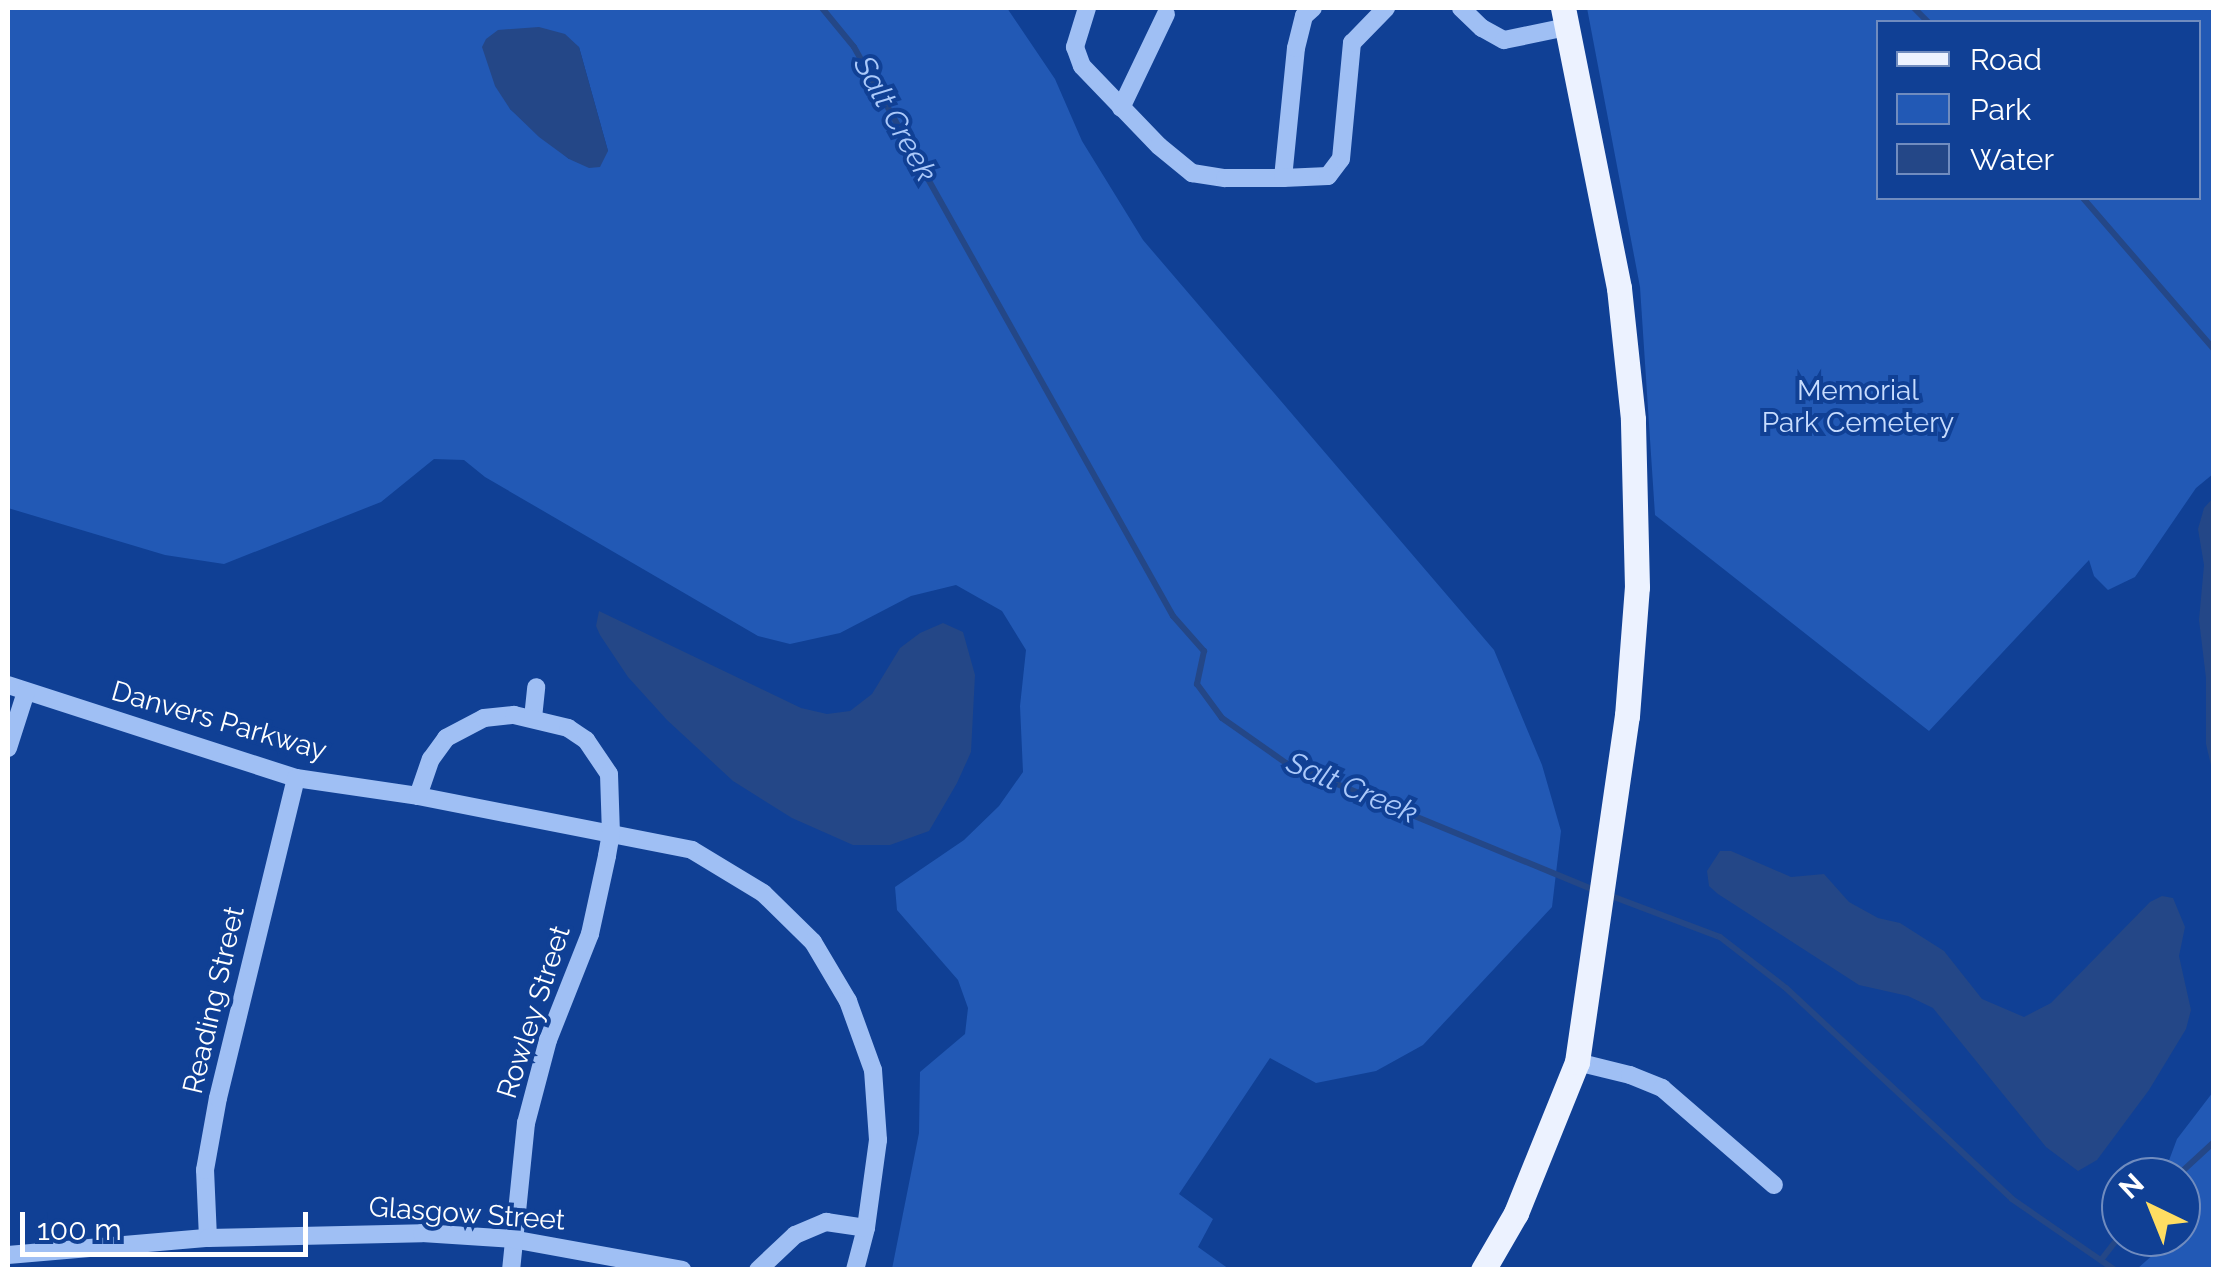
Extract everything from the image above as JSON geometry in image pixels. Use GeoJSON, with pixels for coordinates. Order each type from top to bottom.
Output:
{"type":"FeatureCollection","features":[{"type":"Feature","properties":{"kind":"main road"},"geometry":{"type":"LineString","coordinates":[[1483,1270],[1524,1196],[1577,1062],[1611,835],[1637,587],[1633,418],[1619,288],[1565,17]]}},
{"type":"Feature","properties":{"kind":"street"},"geometry":{"type":"LineString","coordinates":[[1087,8],[1075,47],[1082,66],[1192,173],[1225,178],[1312,180],[1334,172],[1342,158],[1346,64],[1354,36],[1386,8]]}},
{"type":"Feature","properties":{"kind":"street"},"geometry":{"type":"LineString","coordinates":[[1283,178],[1296,48],[1304,16],[1314,8]]}},
{"type":"Feature","properties":{"kind":"street"},"geometry":{"type":"LineString","coordinates":[[1461,8],[1482,28],[1504,40],[1565,17]]}},
{"type":"Feature","properties":{"kind":"street"},"geometry":{"type":"LineString","coordinates":[[1121,108],[1166,14]]}},
{"type":"Feature","properties":{"kind":"street","name":"Danvers Parkway"},"geometry":{"type":"LineString","coordinates":[[8,685],[296,778],[418,796],[692,850],[763,893],[813,942],[848,1001],[874,1070],[878,1140],[866,1228],[855,1270]]}},
{"type":"Feature","properties":{"kind":"street"},"geometry":{"type":"LineString","coordinates":[[532,718],[536,687]]}},
{"type":"Feature","properties":{"kind":"street"},"geometry":{"type":"LineString","coordinates":[[8,748],[26,692]]}},
{"type":"Feature","properties":{"kind":"street"},"geometry":{"type":"LineString","coordinates":[[418,796],[431,759],[446,738],[484,718],[514,714],[568,728],[598,754],[609,774],[611,833]]}},
{"type":"Feature","properties":{"kind":"street","name":"Reading Street"},"geometry":{"type":"LineString","coordinates":[[208,1238],[206,1170],[218,1098],[296,778]]}},
{"type":"Feature","properties":{"kind":"street","name":"Rowley Street"},"geometry":{"type":"LineString","coordinates":[[510,1270],[526,1123],[548,1040],[590,934],[611,833]]}},
{"type":"Feature","properties":{"kind":"street"},"geometry":{"type":"LineString","coordinates":[[1577,1062],[1630,1074],[1662,1088],[1774,1185]]}},
{"type":"Feature","properties":{"kind":"street"},"geometry":{"type":"LineString","coordinates":[[758,1270],[795,1234],[826,1222],[866,1228]]}},
{"type":"Feature","properties":{"kind":"street","name":"Glasgow Street"},"geometry":{"type":"LineString","coordinates":[[10,1260],[208,1238],[422,1233],[512,1239],[682,1270]]}},
{"type":"Feature","properties":{"kind":"green space"},"geometry":{"type":"Polygon","coordinates":[[[8,8],[1007,8],[1055,79],[1082,141],[1143,240],[1494,650],[1542,765],[1561,831],[1552,907],[1423,1045],[1376,1071],[1316,1083],[1270,1058],[1179,1194],[1213,1219],[1198,1247],[1229,1269],[892,1269],[919,1133],[920,1072],[965,1034],[968,1008],[958,980],[897,910],[895,887],[964,840],[999,806],[1023,772],[1020,706],[1026,650],[1002,611],[956,585],[911,596],[840,633],[790,644],[758,636],[485,477],[464,460],[434,459],[381,502],[224,564],[165,555],[8,508],[8,8]],[[498,30],[510,109],[569,159],[608,151],[579,47],[498,30]]]}},
{"type":"Feature","properties":{"kind":"green space","name":"Memorial Park Cemetery"},"geometry":{"type":"Polygon","coordinates":[[[1587,8],[2213,8],[2213,474],[2196,488],[2135,577],[2108,590],[2094,576],[2089,560],[1929,731],[1655,515],[1640,287],[1587,8]]]}},
{"type":"Feature","properties":{"kind":"green space"},"geometry":{"type":"Polygon","coordinates":[[[2213,1092],[2213,1269],[2137,1269],[2150,1257],[2201,1257],[2201,1157],[2170,1157],[2177,1139],[2213,1092]]]}},
{"type":"Feature","properties":{"kind":"water"},"geometry":{"type":"Polygon","coordinates":[[[539,27],[565,34],[579,47],[608,151],[600,167],[589,168],[569,159],[539,137],[510,109],[495,86],[482,47],[486,39],[498,30],[539,27]]]}},
{"type":"Feature","properties":{"kind":"water"},"geometry":{"type":"Polygon","coordinates":[[[2213,498],[2213,774],[2206,744],[2206,678],[2199,620],[2204,565],[2198,529],[2204,508],[2213,498]]]}},
{"type":"Feature","properties":{"kind":"water"},"geometry":{"type":"Polygon","coordinates":[[[599,611],[801,708],[827,714],[850,711],[872,694],[900,648],[943,623],[963,632],[975,675],[971,752],[929,831],[890,845],[853,845],[792,818],[733,781],[667,720],[628,677],[596,626],[599,611]]]}},
{"type":"Feature","properties":{"kind":"water"},"geometry":{"type":"Polygon","coordinates":[[[1720,851],[1731,851],[1791,877],[1824,874],[1849,902],[1878,918],[1900,923],[1944,951],[1982,999],[2024,1017],[2051,1003],[2150,902],[2162,896],[2173,898],[2185,927],[2179,956],[2191,1010],[2186,1029],[2149,1090],[2097,1160],[2078,1171],[2046,1147],[1933,1008],[1908,996],[1859,985],[1709,886],[1707,871],[1720,851]]]}},
{"type":"Feature","properties":{"kind":"waterway","name":"Salt Creek"},"geometry":{"type":"LineString","coordinates":[[822,8],[854,47],[1173,616],[1204,651],[1197,684],[1222,718],[1286,763],[1594,890]]}},
{"type":"Feature","properties":{"kind":"waterway"},"geometry":{"type":"LineString","coordinates":[[1914,8],[1926,20]]}},
{"type":"Feature","properties":{"kind":"waterway"},"geometry":{"type":"LineString","coordinates":[[2085,200],[2214,349]]}},
{"type":"Feature","properties":{"kind":"waterway","name":"Salt Creek"},"geometry":{"type":"LineString","coordinates":[[1606,894],[1720,937],[1786,988],[2012,1199],[2115,1270]]}},
{"type":"Feature","properties":{"kind":"waterway"},"geometry":{"type":"LineString","coordinates":[[2198,1157],[2214,1142]]}}]}
